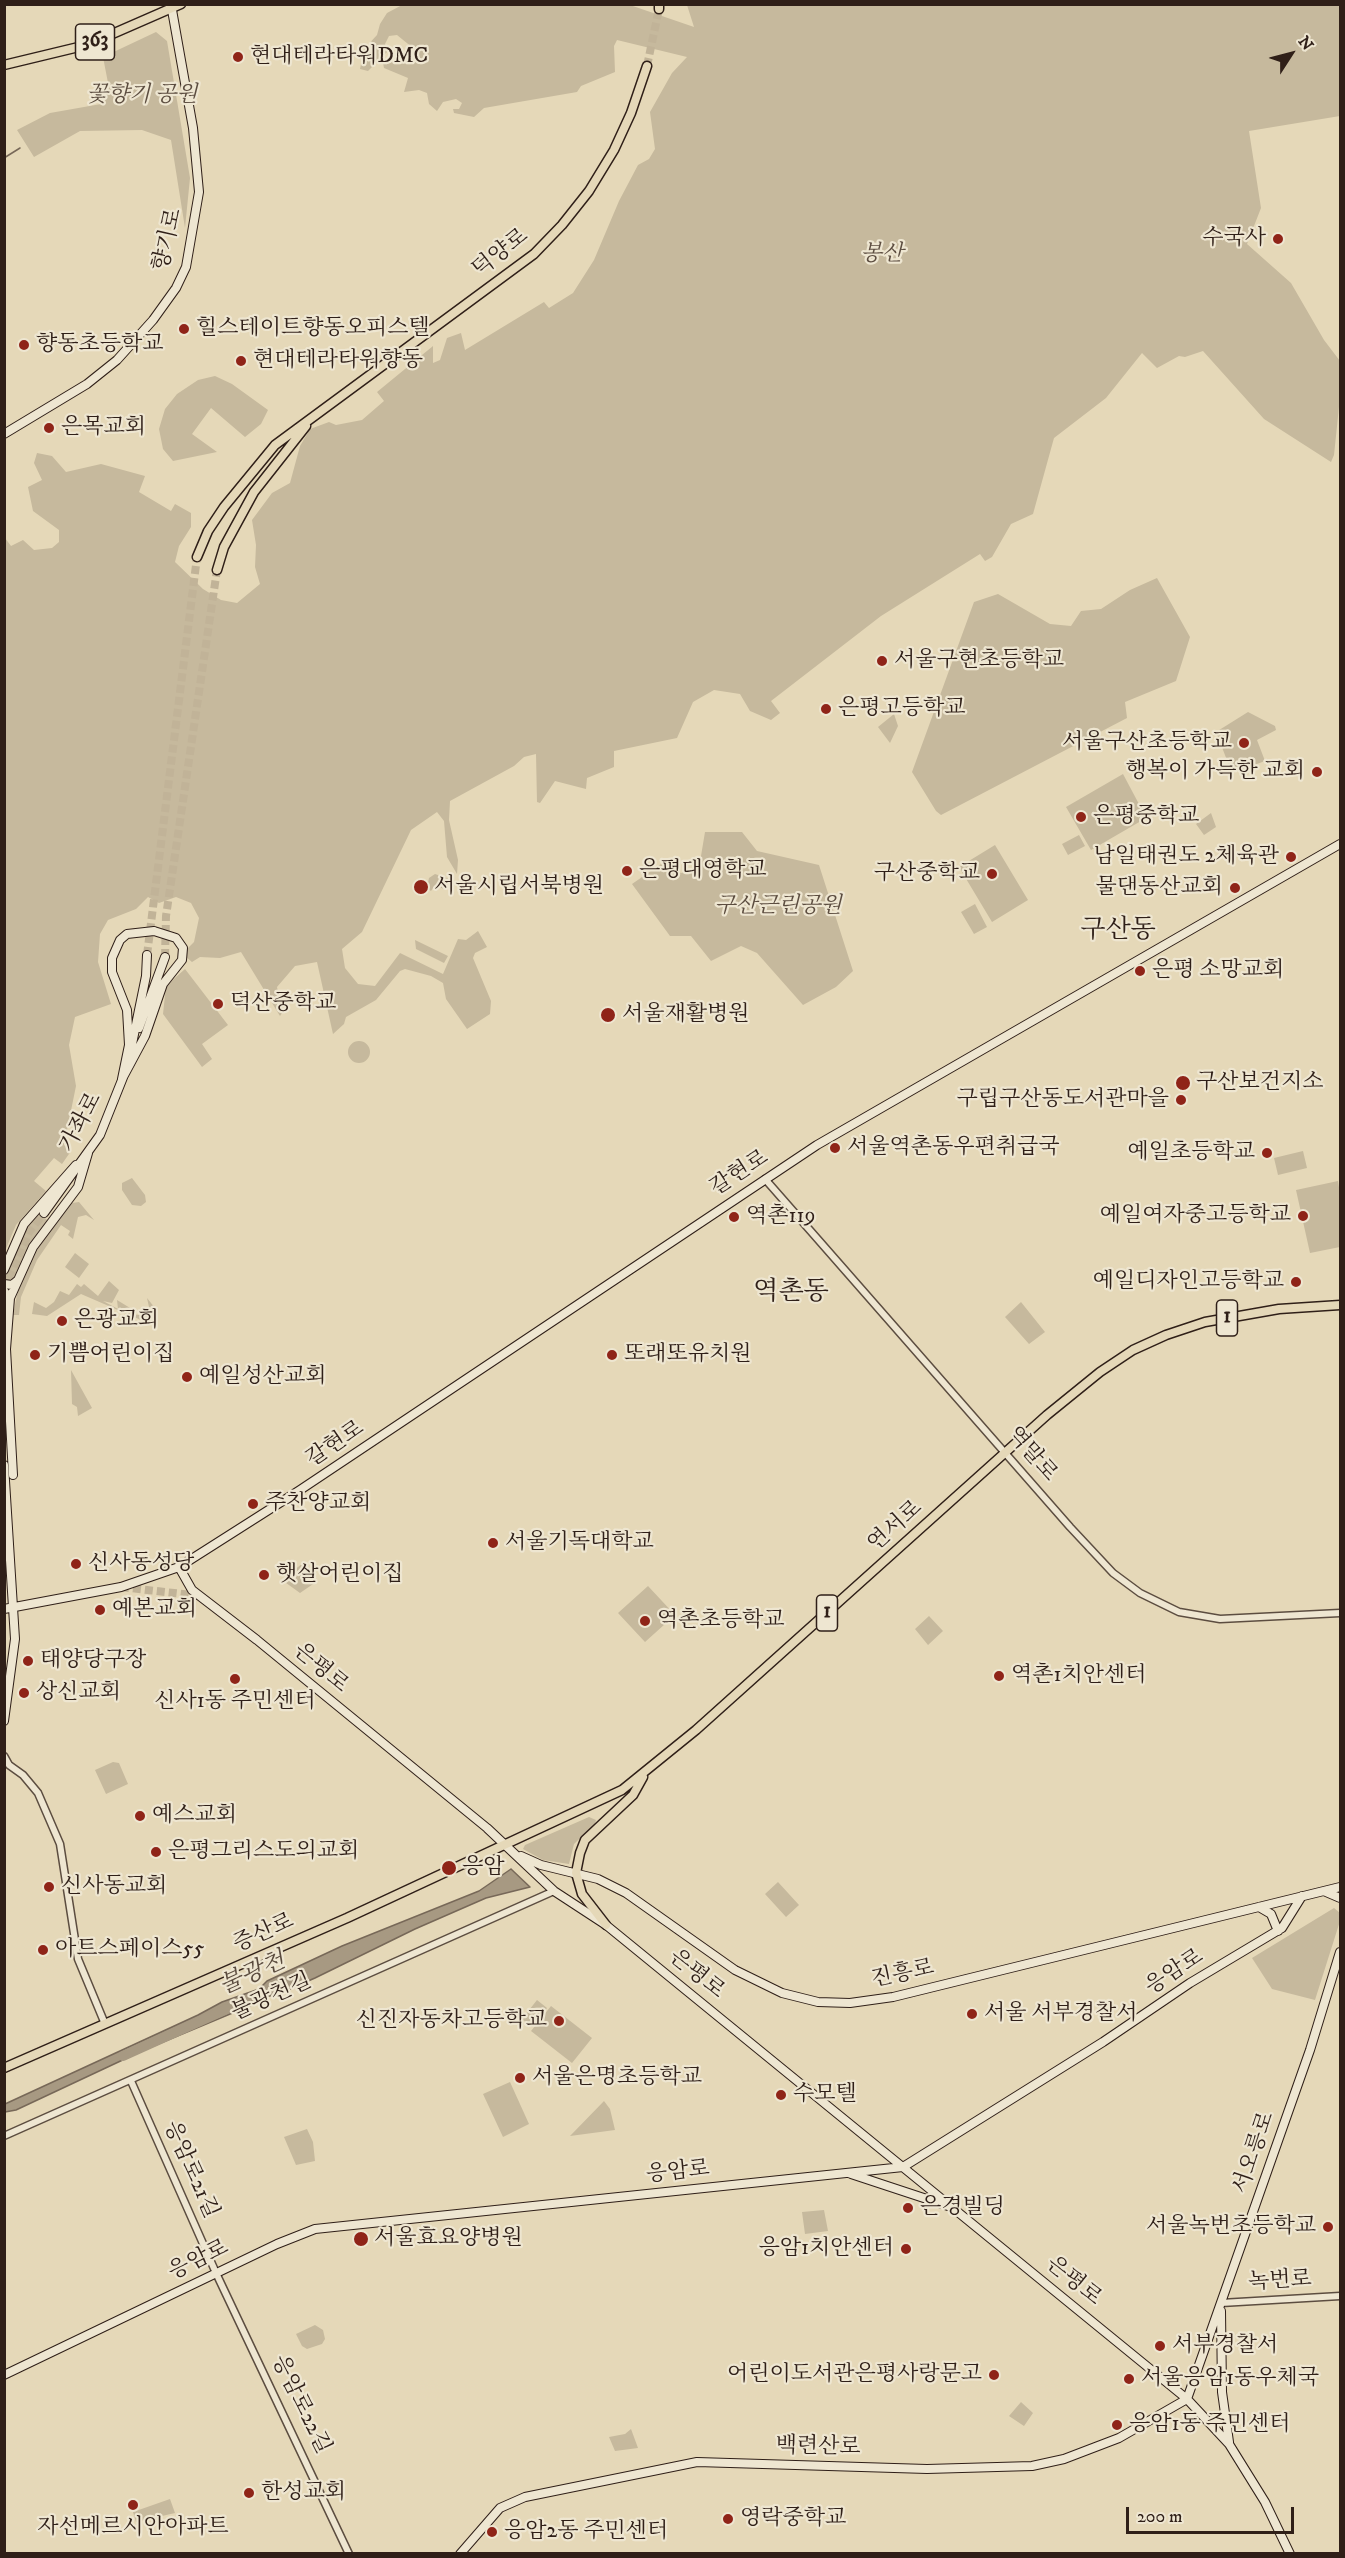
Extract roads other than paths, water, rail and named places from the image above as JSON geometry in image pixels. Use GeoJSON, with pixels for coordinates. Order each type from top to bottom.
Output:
{"type":"FeatureCollection","features":[{"type":"Feature","properties":{"kind":"main road","name":"363"},"geometry":{"type":"LineString","coordinates":[[4,65],[87,45],[172,10],[181,4]]}},
{"type":"Feature","properties":{"kind":"main road","name":"향기로"},"geometry":{"type":"LineString","coordinates":[[4,434],[87,384],[117,360],[153,320],[176,288],[186,267],[199,192],[194,128],[172,10]]}},
{"type":"Feature","properties":{"kind":"main road","name":"덕양로"},"geometry":{"type":"LineString","coordinates":[[197,556],[208,531],[262,458],[275,445],[534,254],[562,225],[589,191],[614,150],[631,113],[647,66]]}},
{"type":"Feature","properties":{"kind":"main road","name":"덕양로"},"geometry":{"type":"LineString","coordinates":[[217,570],[224,547],[254,492],[314,417]]}},
{"type":"Feature","properties":{"kind":"main road","name":"갈현로"},"geometry":{"type":"LineString","coordinates":[[179,1567],[308,1485],[825,1141],[1341,844]]}},
{"type":"Feature","properties":{"kind":"main road"},"geometry":{"type":"LineString","coordinates":[[161,933],[176,938],[183,948],[182,960],[163,984],[145,1035],[122,1079],[129,1045],[128,1010],[112,972],[112,958],[120,940],[127,934],[161,933]]}},
{"type":"Feature","properties":{"kind":"main road","name":"가좌로"},"geometry":{"type":"LineString","coordinates":[[133,1041],[146,976],[147,955]]}},
{"type":"Feature","properties":{"kind":"main road","name":"가좌로"},"geometry":{"type":"LineString","coordinates":[[44,1213],[88,1154],[109,1117],[133,1041],[165,957]]}},
{"type":"Feature","properties":{"kind":"main road"},"geometry":{"type":"LineString","coordinates":[[4,1270],[24,1224],[62,1178],[88,1154]]}},
{"type":"Feature","properties":{"kind":"main road"},"geometry":{"type":"LineString","coordinates":[[4,1721],[15,1641],[8,1475],[6,1297],[18,1280],[33,1247],[78,1187],[88,1154]]}},
{"type":"Feature","properties":{"kind":"main road"},"geometry":{"type":"LineString","coordinates":[[4,1284],[12,1285],[18,1280]]}},
{"type":"Feature","properties":{"kind":"main road","name":"연서로"},"geometry":{"type":"LineString","coordinates":[[504,1843],[622,1790],[646,1772],[1005,1453],[1100,1372],[1133,1350],[1166,1335],[1205,1322],[1245,1314],[1341,1305]]}},
{"type":"Feature","properties":{"kind":"main road"},"geometry":{"type":"LineString","coordinates":[[4,1321],[7,1333]]}},
{"type":"Feature","properties":{"kind":"main road"},"geometry":{"type":"LineString","coordinates":[[4,1465],[8,1475]]}},
{"type":"Feature","properties":{"kind":"main road"},"geometry":{"type":"LineString","coordinates":[[4,1609],[121,1587],[179,1567]]}},
{"type":"Feature","properties":{"kind":"main road","name":"은평로"},"geometry":{"type":"LineString","coordinates":[[179,1567],[185,1580],[200,1596],[263,1644],[504,1843],[554,1890],[606,1925],[1187,2399],[1229,2444],[1265,2502],[1291,2553]]}},
{"type":"Feature","properties":{"kind":"main road"},"geometry":{"type":"LineString","coordinates":[[606,1925],[582,1894],[576,1873],[585,1840],[633,1795],[646,1772]]}},
{"type":"Feature","properties":{"kind":"main road","name":"진흥로"},"geometry":{"type":"LineString","coordinates":[[504,1843],[537,1864],[598,1879],[633,1897],[735,1970],[782,1993],[826,2002],[850,2003],[893,1997],[1341,1887]]}},
{"type":"Feature","properties":{"kind":"main road","name":"증산로"},"geometry":{"type":"LineString","coordinates":[[4,2068],[346,1918],[504,1843]]}},
{"type":"Feature","properties":{"kind":"main road"},"geometry":{"type":"LineString","coordinates":[[1324,1891],[1341,1898]]}},
{"type":"Feature","properties":{"kind":"main road","name":"응암로"},"geometry":{"type":"LineString","coordinates":[[4,2375],[295,2235],[315,2229],[903,2167],[1103,2042],[1190,1983],[1278,1930],[1302,1896]]}},
{"type":"Feature","properties":{"kind":"main road"},"geometry":{"type":"LineString","coordinates":[[1259,1907],[1271,1914],[1278,1930]]}},
{"type":"Feature","properties":{"kind":"main road","name":"서오릉로"},"geometry":{"type":"LineString","coordinates":[[1187,2399],[1309,2055],[1341,1952]]}},
{"type":"Feature","properties":{"kind":"main road"},"geometry":{"type":"LineString","coordinates":[[846,2173],[953,2208]]}},
{"type":"Feature","properties":{"kind":"main road"},"geometry":{"type":"LineString","coordinates":[[1221,2303],[1222,2392],[1229,2444]]}},
{"type":"Feature","properties":{"kind":"main road","name":"백련산로"},"geometry":{"type":"LineString","coordinates":[[460,2553],[500,2508],[525,2497],[697,2462],[927,2469],[1032,2466],[1064,2459],[1119,2438],[1187,2399]]}},
{"type":"Feature","properties":{"kind":"street","name":"역말로"},"geometry":{"type":"LineString","coordinates":[[765,1179],[1097,1557],[1140,1593],[1179,1612],[1220,1618],[1341,1613]]}},
{"type":"Feature","properties":{"kind":"street"},"geometry":{"type":"LineString","coordinates":[[4,1756],[9,1765],[23,1775],[38,1793],[60,1844],[78,1959],[105,2024]]}},
{"type":"Feature","properties":{"kind":"street","name":"불광천길"},"geometry":{"type":"LineString","coordinates":[[4,2136],[554,1890]]}},
{"type":"Feature","properties":{"kind":"street","name":"응암로21길"},"geometry":{"type":"LineString","coordinates":[[131,2081],[216,2273]]}},
{"type":"Feature","properties":{"kind":"street","name":"응암로22길"},"geometry":{"type":"LineString","coordinates":[[216,2273],[349,2553]]}},
{"type":"Feature","properties":{"kind":"street","name":"녹번로"},"geometry":{"type":"LineString","coordinates":[[1221,2303],[1341,2296]]}},
{"type":"Feature","properties":{"kind":"waterway"},"geometry":{"type":"LineString","coordinates":[[4,158],[20,148]]}},
{"type":"Feature","properties":{"kind":"waterway","name":"불광천"},"geometry":{"type":"LineString","coordinates":[[123,2056],[227,2009]]}},
{"type":"Feature","properties":{"kind":"tunnel"},"geometry":{"type":"LineString","coordinates":[[647,66],[659,9]]}},
{"type":"Feature","properties":{"kind":"tunnel"},"geometry":{"type":"LineString","coordinates":[[147,955],[197,557]]}},
{"type":"Feature","properties":{"kind":"tunnel"},"geometry":{"type":"LineString","coordinates":[[165,957],[166,916],[217,570]]}},
{"type":"Feature","properties":{"kind":"tunnel"},"geometry":{"type":"LineString","coordinates":[[4,1289],[29,1232],[44,1213]]}},
{"type":"Feature","properties":{"kind":"tunnel"},"geometry":{"type":"LineString","coordinates":[[121,1587],[200,1596]]}},
{"type":"Feature","properties":{"kind":"place","name":"현대테라타워DMC"},"geometry":{"type":"Point","coordinates":[238,57]}},
{"type":"Feature","properties":{"kind":"place","name":"수국사"},"geometry":{"type":"Point","coordinates":[1278,239]}},
{"type":"Feature","properties":{"kind":"place","name":"힐스테이트향동오피스텔"},"geometry":{"type":"Point","coordinates":[184,329]}},
{"type":"Feature","properties":{"kind":"place","name":"향동초등학교"},"geometry":{"type":"Point","coordinates":[24,345]}},
{"type":"Feature","properties":{"kind":"place","name":"현대테라타워향동"},"geometry":{"type":"Point","coordinates":[241,361]}},
{"type":"Feature","properties":{"kind":"place","name":"은목교회"},"geometry":{"type":"Point","coordinates":[49,428]}},
{"type":"Feature","properties":{"kind":"place","name":"서울구현초등학교"},"geometry":{"type":"Point","coordinates":[882,661]}},
{"type":"Feature","properties":{"kind":"place","name":"은평고등학교"},"geometry":{"type":"Point","coordinates":[826,709]}},
{"type":"Feature","properties":{"kind":"place","name":"서울구산초등학교"},"geometry":{"type":"Point","coordinates":[1244,743]}},
{"type":"Feature","properties":{"kind":"place","name":"행복이 가득한 교회"},"geometry":{"type":"Point","coordinates":[1317,772]}},
{"type":"Feature","properties":{"kind":"place","name":"은평중학교"},"geometry":{"type":"Point","coordinates":[1081,817]}},
{"type":"Feature","properties":{"kind":"place","name":"남일태권도 2체육관"},"geometry":{"type":"Point","coordinates":[1291,857]}},
{"type":"Feature","properties":{"kind":"place","name":"은평대영학교"},"geometry":{"type":"Point","coordinates":[627,871]}},
{"type":"Feature","properties":{"kind":"place","name":"구산중학교"},"geometry":{"type":"Point","coordinates":[992,874]}},
{"type":"Feature","properties":{"kind":"place","name":"서울시립서북병원"},"geometry":{"type":"Point","coordinates":[421,887]}},
{"type":"Feature","properties":{"kind":"place","name":"물댄동산교회"},"geometry":{"type":"Point","coordinates":[1235,888]}},
{"type":"Feature","properties":{"kind":"place","name":"은평 소망교회"},"geometry":{"type":"Point","coordinates":[1140,971]}},
{"type":"Feature","properties":{"kind":"place","name":"덕산중학교"},"geometry":{"type":"Point","coordinates":[218,1004]}},
{"type":"Feature","properties":{"kind":"place","name":"서울재활병원"},"geometry":{"type":"Point","coordinates":[608,1015]}},
{"type":"Feature","properties":{"kind":"place","name":"구산보건지소"},"geometry":{"type":"Point","coordinates":[1183,1083]}},
{"type":"Feature","properties":{"kind":"place","name":"구립구산동도서관마을"},"geometry":{"type":"Point","coordinates":[1181,1100]}},
{"type":"Feature","properties":{"kind":"place","name":"서울역촌동우편취급국"},"geometry":{"type":"Point","coordinates":[835,1148]}},
{"type":"Feature","properties":{"kind":"place","name":"예일초등학교"},"geometry":{"type":"Point","coordinates":[1267,1153]}},
{"type":"Feature","properties":{"kind":"place","name":"예일여자중고등학교"},"geometry":{"type":"Point","coordinates":[1303,1216]}},
{"type":"Feature","properties":{"kind":"place","name":"역촌119"},"geometry":{"type":"Point","coordinates":[734,1217]}},
{"type":"Feature","properties":{"kind":"place","name":"예일디자인고등학교"},"geometry":{"type":"Point","coordinates":[1296,1282]}},
{"type":"Feature","properties":{"kind":"place","name":"은광교회"},"geometry":{"type":"Point","coordinates":[62,1321]}},
{"type":"Feature","properties":{"kind":"place","name":"기쁨어린이집"},"geometry":{"type":"Point","coordinates":[35,1355]}},
{"type":"Feature","properties":{"kind":"place","name":"또래또유치원"},"geometry":{"type":"Point","coordinates":[612,1355]}},
{"type":"Feature","properties":{"kind":"place","name":"예일성산교회"},"geometry":{"type":"Point","coordinates":[187,1377]}},
{"type":"Feature","properties":{"kind":"place","name":"주찬양교회"},"geometry":{"type":"Point","coordinates":[253,1504]}},
{"type":"Feature","properties":{"kind":"place","name":"서울기독대학교"},"geometry":{"type":"Point","coordinates":[493,1543]}},
{"type":"Feature","properties":{"kind":"place","name":"신사동성당"},"geometry":{"type":"Point","coordinates":[76,1564]}},
{"type":"Feature","properties":{"kind":"place","name":"햇살어린이집"},"geometry":{"type":"Point","coordinates":[264,1575]}},
{"type":"Feature","properties":{"kind":"place","name":"예본교회"},"geometry":{"type":"Point","coordinates":[100,1610]}},
{"type":"Feature","properties":{"kind":"place","name":"역촌초등학교"},"geometry":{"type":"Point","coordinates":[645,1621]}},
{"type":"Feature","properties":{"kind":"place","name":"태양당구장"},"geometry":{"type":"Point","coordinates":[28,1661]}},
{"type":"Feature","properties":{"kind":"place","name":"역촌1치안센터"},"geometry":{"type":"Point","coordinates":[999,1676]}},
{"type":"Feature","properties":{"kind":"place","name":"신사1동 주민센터"},"geometry":{"type":"Point","coordinates":[235,1679]}},
{"type":"Feature","properties":{"kind":"place","name":"상신교회"},"geometry":{"type":"Point","coordinates":[24,1693]}},
{"type":"Feature","properties":{"kind":"place","name":"예스교회"},"geometry":{"type":"Point","coordinates":[140,1816]}},
{"type":"Feature","properties":{"kind":"place","name":"은평그리스도의교회"},"geometry":{"type":"Point","coordinates":[156,1852]}},
{"type":"Feature","properties":{"kind":"place","name":"응암"},"geometry":{"type":"Point","coordinates":[449,1868]}},
{"type":"Feature","properties":{"kind":"place","name":"신사동교회"},"geometry":{"type":"Point","coordinates":[49,1887]}},
{"type":"Feature","properties":{"kind":"place","name":"아트스페이스55"},"geometry":{"type":"Point","coordinates":[43,1950]}},
{"type":"Feature","properties":{"kind":"place","name":"서울 서부경찰서"},"geometry":{"type":"Point","coordinates":[972,2014]}},
{"type":"Feature","properties":{"kind":"place","name":"신진자동차고등학교"},"geometry":{"type":"Point","coordinates":[559,2021]}},
{"type":"Feature","properties":{"kind":"place","name":"서울은명초등학교"},"geometry":{"type":"Point","coordinates":[520,2078]}},
{"type":"Feature","properties":{"kind":"place","name":"수모텔"},"geometry":{"type":"Point","coordinates":[781,2095]}},
{"type":"Feature","properties":{"kind":"place","name":"은경빌딩"},"geometry":{"type":"Point","coordinates":[908,2208]}},
{"type":"Feature","properties":{"kind":"place","name":"서울녹번초등학교"},"geometry":{"type":"Point","coordinates":[1328,2227]}},
{"type":"Feature","properties":{"kind":"place","name":"서울효요양병원"},"geometry":{"type":"Point","coordinates":[361,2239]}},
{"type":"Feature","properties":{"kind":"place","name":"응암1치안센터"},"geometry":{"type":"Point","coordinates":[906,2249]}},
{"type":"Feature","properties":{"kind":"place","name":"서부경찰서"},"geometry":{"type":"Point","coordinates":[1160,2346]}},
{"type":"Feature","properties":{"kind":"place","name":"어린이도서관은평사랑문고"},"geometry":{"type":"Point","coordinates":[994,2375]}},
{"type":"Feature","properties":{"kind":"place","name":"서울응암1동우체국"},"geometry":{"type":"Point","coordinates":[1129,2379]}},
{"type":"Feature","properties":{"kind":"place","name":"응암1동 주민센터"},"geometry":{"type":"Point","coordinates":[1117,2425]}},
{"type":"Feature","properties":{"kind":"place","name":"한성교회"},"geometry":{"type":"Point","coordinates":[249,2493]}},
{"type":"Feature","properties":{"kind":"place","name":"자선메르시안아파트"},"geometry":{"type":"Point","coordinates":[133,2505]}},
{"type":"Feature","properties":{"kind":"place","name":"영락중학교"},"geometry":{"type":"Point","coordinates":[728,2519]}},
{"type":"Feature","properties":{"kind":"place","name":"응암2동 주민센터"},"geometry":{"type":"Point","coordinates":[492,2532]}},
{"type":"Feature","properties":{"kind":"district","name":"구산동"},"geometry":{"type":"Point","coordinates":[1118,932]}},
{"type":"Feature","properties":{"kind":"district","name":"역촌동"},"geometry":{"type":"Point","coordinates":[791,1294]}},
{"type":"Feature","properties":{"kind":"park label","name":"꽃향기 공원"},"geometry":{"type":"Point","coordinates":[142,96]}},
{"type":"Feature","properties":{"kind":"park label","name":"봉산"},"geometry":{"type":"Point","coordinates":[882,255]}},
{"type":"Feature","properties":{"kind":"park label","name":"구산근린공원"},"geometry":{"type":"Point","coordinates":[778,907]}}]}
